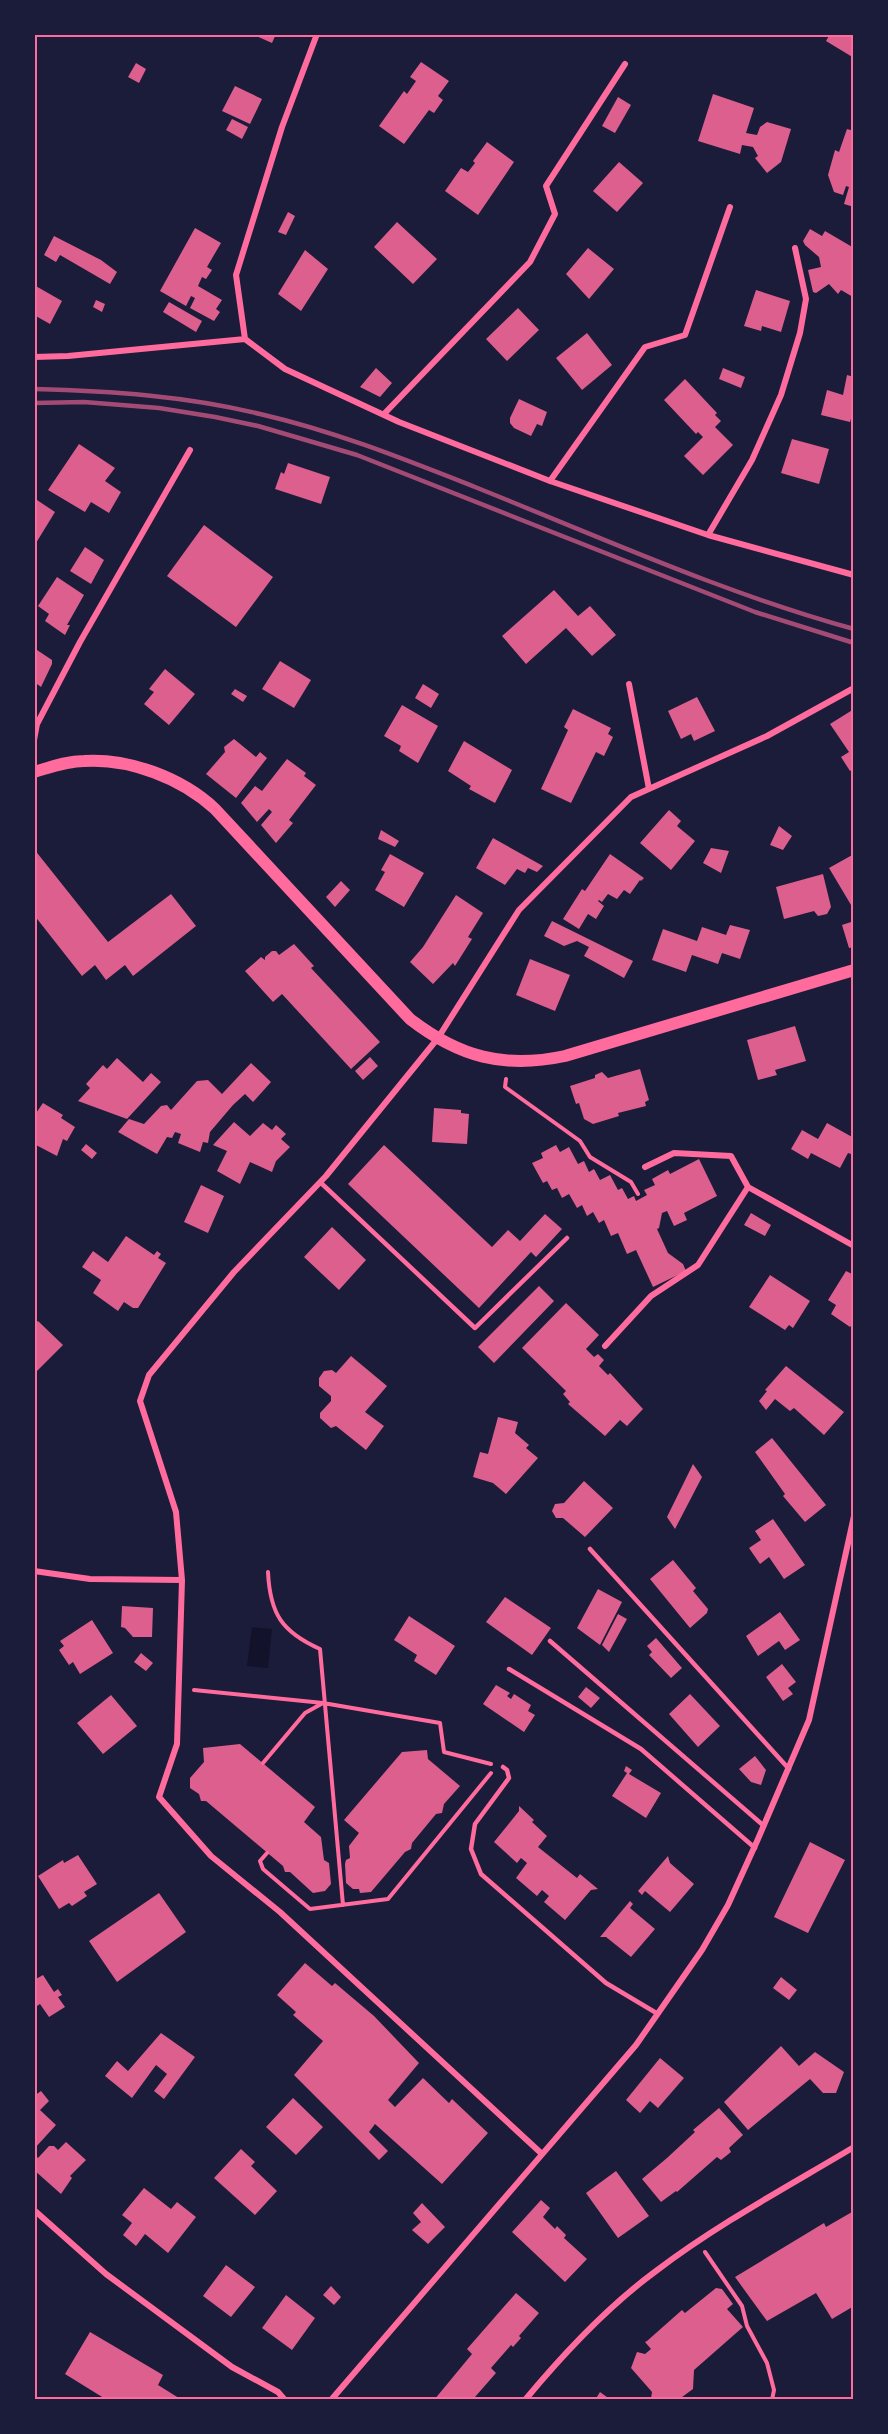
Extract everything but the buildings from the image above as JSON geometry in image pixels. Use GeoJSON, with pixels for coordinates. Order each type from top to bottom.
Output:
{"type":"FeatureCollection","features":[{"type":"Feature","properties":{"kind":"main road"},"geometry":{"type":"LineString","coordinates":[[34,772],[75,762],[103,762],[141,769],[189,789],[215,809],[399,1009],[438,1038],[472,1054],[508,1062],[544,1061],[854,970]]}},
{"type":"Feature","properties":{"kind":"street"},"geometry":{"type":"LineString","coordinates":[[245,339],[236,275],[282,127],[317,34]]}},
{"type":"Feature","properties":{"kind":"street"},"geometry":{"type":"LineString","coordinates":[[384,414],[530,262],[555,214],[546,186],[625,64]]}},
{"type":"Feature","properties":{"kind":"street"},"geometry":{"type":"LineString","coordinates":[[550,481],[645,347],[685,334],[730,207]]}},
{"type":"Feature","properties":{"kind":"street"},"geometry":{"type":"LineString","coordinates":[[708,535],[752,460],[781,395],[800,333],[806,299],[795,248]]}},
{"type":"Feature","properties":{"kind":"street"},"geometry":{"type":"LineString","coordinates":[[34,357],[68,356],[245,339],[285,369],[399,422],[550,481],[708,535],[854,575]]}},
{"type":"Feature","properties":{"kind":"street"},"geometry":{"type":"LineString","coordinates":[[34,740],[37,724],[80,642],[190,450]]}},
{"type":"Feature","properties":{"kind":"street"},"geometry":{"type":"LineString","coordinates":[[629,684],[649,789]]}},
{"type":"Feature","properties":{"kind":"street"},"geometry":{"type":"LineString","coordinates":[[542,2154],[280,1912],[212,1856],[159,1797],[177,1744],[182,1580],[176,1512],[140,1401],[149,1375],[234,1272],[320,1182],[438,1038],[519,910],[631,797],[767,736],[854,687]]}},
{"type":"Feature","properties":{"kind":"street"},"geometry":{"type":"LineString","coordinates":[[645,1167],[674,1153],[731,1156],[748,1187],[854,1246]]}},
{"type":"Feature","properties":{"kind":"street"},"geometry":{"type":"LineString","coordinates":[[605,1346],[651,1296],[698,1265],[748,1187]]}},
{"type":"Feature","properties":{"kind":"street"},"geometry":{"type":"LineString","coordinates":[[331,2400],[636,2045],[707,1941],[728,1905],[809,1720],[854,1516]]}},
{"type":"Feature","properties":{"kind":"street"},"geometry":{"type":"LineString","coordinates":[[34,1571],[90,1579],[182,1580]]}},
{"type":"Feature","properties":{"kind":"street"},"geometry":{"type":"LineString","coordinates":[[525,2400],[588,2330],[655,2271],[854,2146]]}},
{"type":"Feature","properties":{"kind":"street"},"geometry":{"type":"LineString","coordinates":[[34,2210],[106,2274],[232,2367],[278,2392],[285,2400]]}},
{"type":"Feature","properties":{"kind":"lane"},"geometry":{"type":"LineString","coordinates":[[320,1182],[475,1328],[567,1238]]}},
{"type":"Feature","properties":{"kind":"lane"},"geometry":{"type":"LineString","coordinates":[[591,1549],[789,1768]]}},
{"type":"Feature","properties":{"kind":"lane"},"geometry":{"type":"LineString","coordinates":[[550,1641],[764,1826]]}},
{"type":"Feature","properties":{"kind":"lane"},"geometry":{"type":"LineString","coordinates":[[509,1668],[641,1749],[754,1848]]}},
{"type":"Feature","properties":{"kind":"lane"},"geometry":{"type":"LineString","coordinates":[[503,1767],[507,1770],[509,1778],[475,1824],[471,1849],[481,1874],[606,1983],[658,2014]]}},
{"type":"Feature","properties":{"kind":"path"},"geometry":{"type":"LineString","coordinates":[[508,1062],[505,1087],[580,1141],[590,1157],[631,1182],[638,1194]]}},
{"type":"Feature","properties":{"kind":"path"},"geometry":{"type":"LineString","coordinates":[[268,1572],[272,1605],[280,1621],[299,1639],[320,1648],[323,1703],[343,1905]]}},
{"type":"Feature","properties":{"kind":"path"},"geometry":{"type":"LineString","coordinates":[[197,1690],[323,1703],[440,1723],[444,1752],[497,1765],[388,1899],[310,1910],[263,1869],[260,1861],[267,1853]]}},
{"type":"Feature","properties":{"kind":"path"},"geometry":{"type":"LineString","coordinates":[[263,1763],[305,1713],[323,1703]]}},
{"type":"Feature","properties":{"kind":"path"},"geometry":{"type":"LineString","coordinates":[[698,2242],[742,2306],[747,2326],[767,2363],[774,2390],[772,2400]]}},
{"type":"Feature","properties":{"kind":"shaded area"},"geometry":{"type":"Polygon","coordinates":[[[252,1627],[272,1629],[268,1668],[247,1666],[252,1627]]]}},
{"type":"Feature","properties":{"kind":"railway"},"geometry":{"type":"LineString","coordinates":[[34,389],[120,393],[176,399],[232,408],[288,421],[369,446],[422,466],[757,599],[854,629]]}},
{"type":"Feature","properties":{"kind":"railway"},"geometry":{"type":"LineString","coordinates":[[34,403],[84,402],[159,408],[258,426],[357,455],[755,612],[854,643]]}}]}
